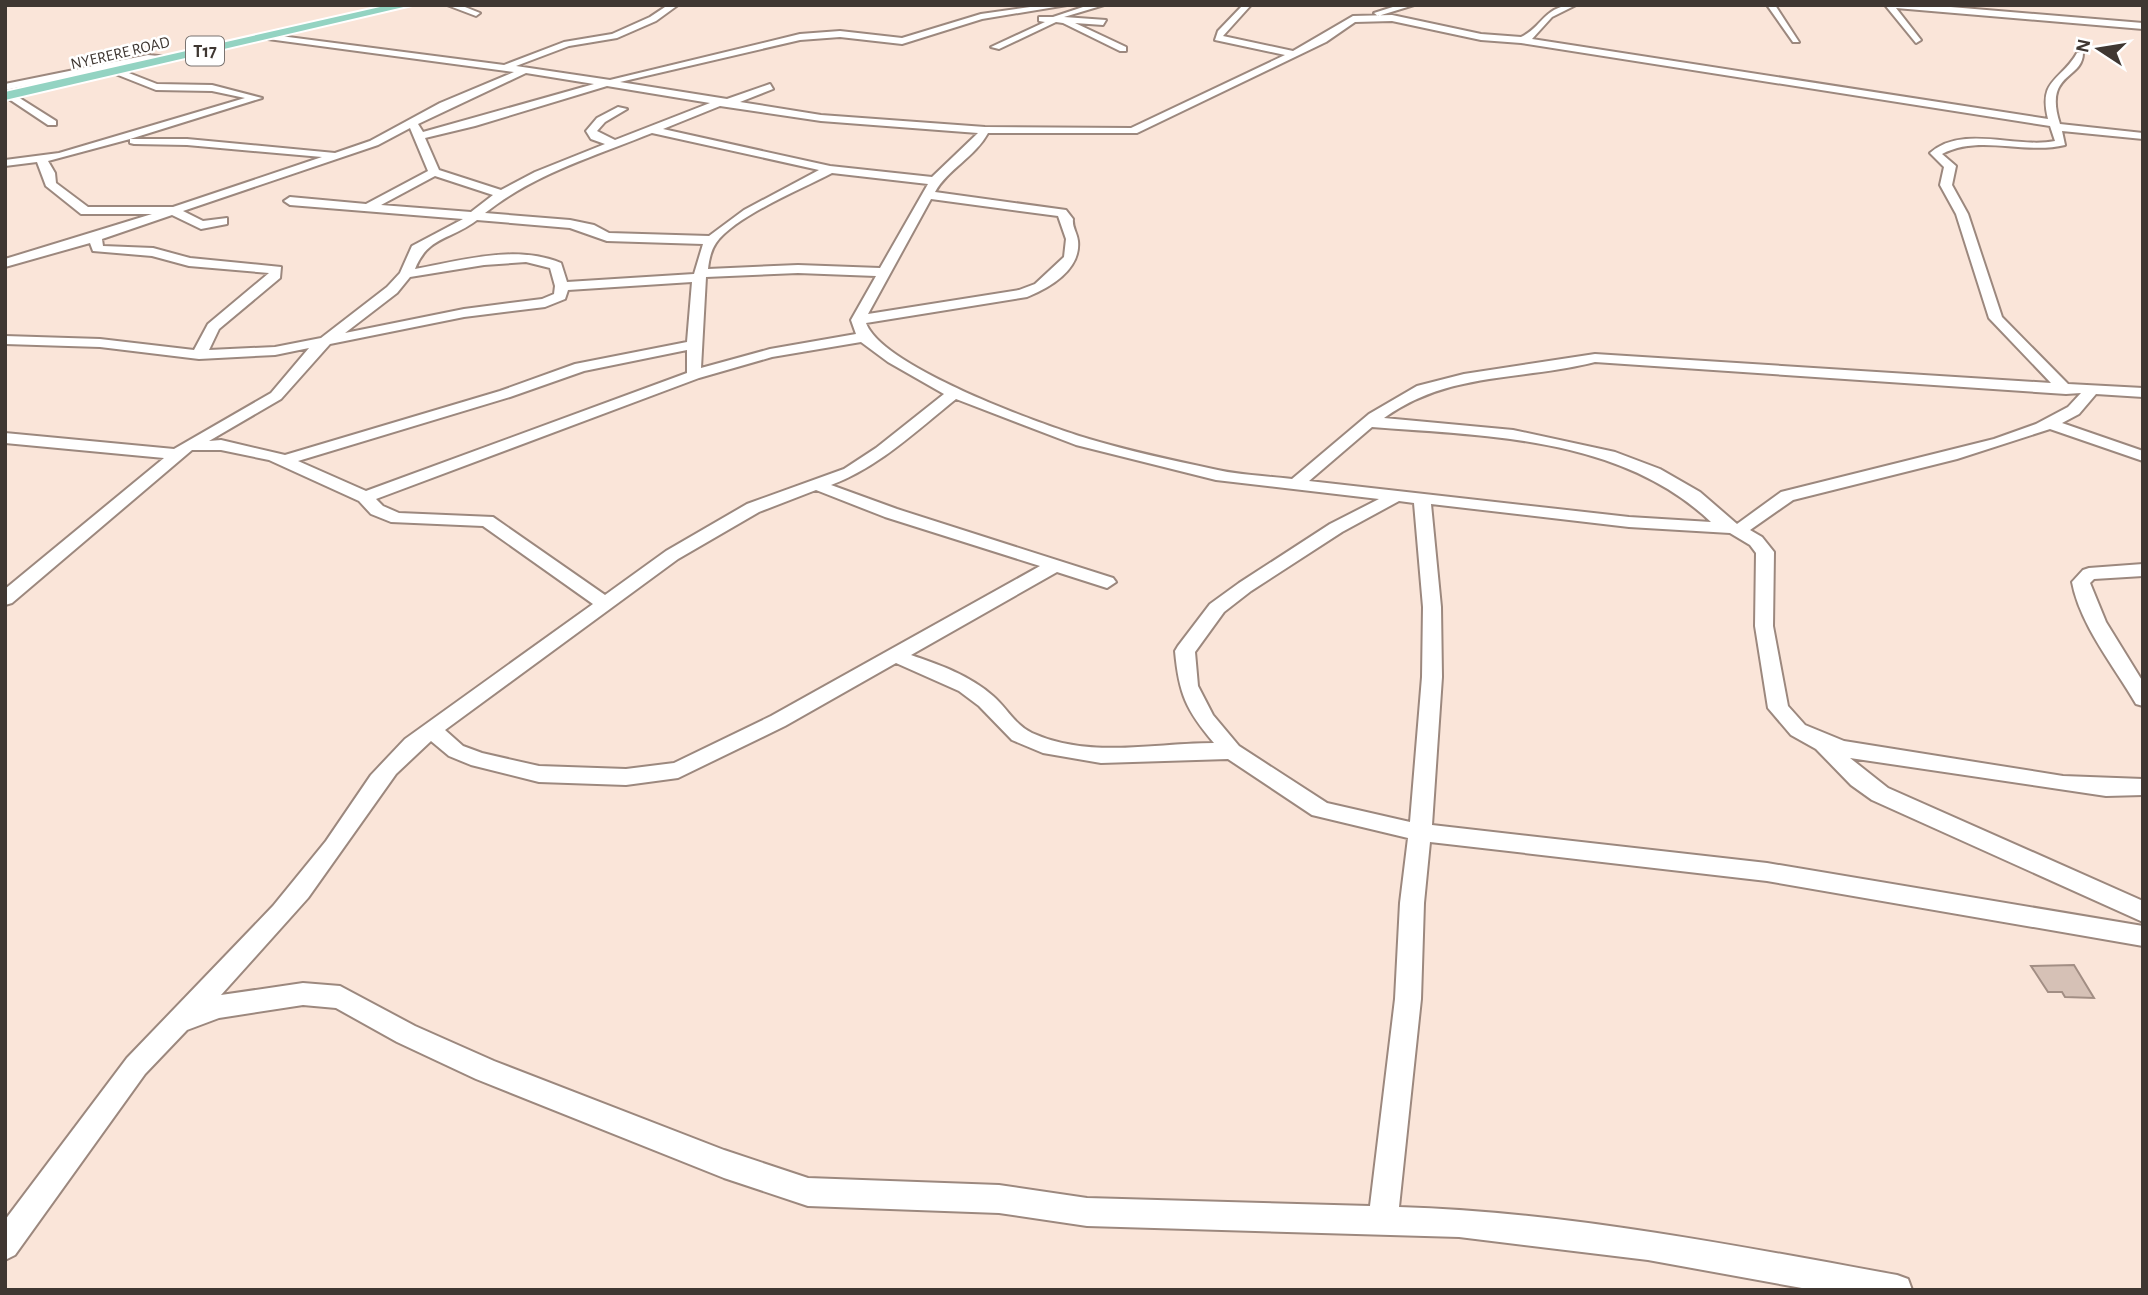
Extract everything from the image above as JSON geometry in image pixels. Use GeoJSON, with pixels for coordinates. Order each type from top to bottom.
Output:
{"type":"FeatureCollection","features":[{"type":"Feature","properties":{"kind":"main road","name":"NYERERE ROAD"},"geometry":{"type":"LineString","coordinates":[[9,97],[384,6],[406,5]]}},
{"type":"Feature","properties":{"kind":"street"},"geometry":{"type":"LineString","coordinates":[[451,5],[476,13]]}},
{"type":"Feature","properties":{"kind":"street"},"geometry":{"type":"LineString","coordinates":[[503,68],[567,44],[614,36],[653,19],[674,5]]}},
{"type":"Feature","properties":{"kind":"street"},"geometry":{"type":"LineString","coordinates":[[420,136],[471,124],[604,83],[800,37],[840,34],[902,41],[995,14],[1063,5]]}},
{"type":"Feature","properties":{"kind":"street"},"geometry":{"type":"LineString","coordinates":[[996,47],[1056,19],[1100,5]]}},
{"type":"Feature","properties":{"kind":"street"},"geometry":{"type":"LineString","coordinates":[[1089,33],[1103,22],[1105,5]]}},
{"type":"Feature","properties":{"kind":"street"},"geometry":{"type":"LineString","coordinates":[[1247,5],[1240,16],[1223,29],[1219,38],[1294,54]]}},
{"type":"Feature","properties":{"kind":"street"},"geometry":{"type":"LineString","coordinates":[[268,36],[876,123],[985,130],[1133,131],[1332,35],[1353,19],[1371,17],[1410,5]]}},
{"type":"Feature","properties":{"kind":"street"},"geometry":{"type":"LineString","coordinates":[[1521,40],[1528,38],[1549,15],[1572,5]]}},
{"type":"Feature","properties":{"kind":"street"},"geometry":{"type":"LineString","coordinates":[[1771,5],[1796,40]]}},
{"type":"Feature","properties":{"kind":"street"},"geometry":{"type":"LineString","coordinates":[[1891,5],[2143,26]]}},
{"type":"Feature","properties":{"kind":"street"},"geometry":{"type":"LineString","coordinates":[[1891,5],[1916,40]]}},
{"type":"Feature","properties":{"kind":"street"},"geometry":{"type":"LineString","coordinates":[[2031,5],[2032,16]]}},
{"type":"Feature","properties":{"kind":"street"},"geometry":{"type":"LineString","coordinates":[[1371,17],[1481,37],[1521,40],[2056,125],[2124,135],[2143,134]]}},
{"type":"Feature","properties":{"kind":"street"},"geometry":{"type":"LineString","coordinates":[[947,28],[1056,19],[1103,22]]}},
{"type":"Feature","properties":{"kind":"street"},"geometry":{"type":"LineString","coordinates":[[1056,19],[1123,48]]}},
{"type":"Feature","properties":{"kind":"street"},"geometry":{"type":"LineString","coordinates":[[2066,390],[2045,372],[1996,318],[1962,215],[1946,185],[1950,166],[1935,153],[1943,148],[1967,144],[2061,143],[2048,108],[2059,76],[2071,68],[2080,55]]}},
{"type":"Feature","properties":{"kind":"street"},"geometry":{"type":"LineString","coordinates":[[9,97],[148,58],[175,58]]}},
{"type":"Feature","properties":{"kind":"street"},"geometry":{"type":"LineString","coordinates":[[5,163],[41,159],[77,150],[257,99],[212,88],[156,87],[116,71]]}},
{"type":"Feature","properties":{"kind":"street"},"geometry":{"type":"LineString","coordinates":[[5,262],[96,237],[340,155],[390,136],[444,105],[524,71]]}},
{"type":"Feature","properties":{"kind":"street"},"geometry":{"type":"LineString","coordinates":[[5,599],[181,451],[268,403],[284,389],[320,345],[377,304],[406,274],[416,249],[472,218],[502,194],[539,174],[613,143],[770,87]]}},
{"type":"Feature","properties":{"kind":"street"},"geometry":{"type":"LineString","coordinates":[[9,97],[52,123]]}},
{"type":"Feature","properties":{"kind":"street"},"geometry":{"type":"LineString","coordinates":[[613,143],[595,137],[591,131],[601,120],[622,109]]}},
{"type":"Feature","properties":{"kind":"street"},"geometry":{"type":"LineString","coordinates":[[414,123],[434,172]]}},
{"type":"Feature","properties":{"kind":"street"},"geometry":{"type":"LineString","coordinates":[[653,130],[830,169],[1036,207],[1062,214],[1067,219],[1066,227],[1072,239],[1070,257],[1050,281],[1022,294],[858,320]]}},
{"type":"Feature","properties":{"kind":"street"},"geometry":{"type":"LineString","coordinates":[[985,130],[978,142],[932,188],[858,320],[864,337],[892,359],[954,393],[1082,442],[1216,475],[1294,486],[1629,522],[1733,529],[1783,497],[1800,491],[1915,466],[2048,423],[2087,402],[2091,391]]}},
{"type":"Feature","properties":{"kind":"street"},"geometry":{"type":"LineString","coordinates":[[77,150],[155,140],[340,155]]}},
{"type":"Feature","properties":{"kind":"street"},"geometry":{"type":"LineString","coordinates":[[41,159],[49,173],[50,184],[85,211],[172,210],[201,225],[223,221]]}},
{"type":"Feature","properties":{"kind":"street"},"geometry":{"type":"LineString","coordinates":[[694,375],[693,345],[700,275],[702,260],[711,240],[747,213],[830,169]]}},
{"type":"Feature","properties":{"kind":"street"},"geometry":{"type":"LineString","coordinates":[[370,206],[434,172],[502,194]]}},
{"type":"Feature","properties":{"kind":"street"},"geometry":{"type":"LineString","coordinates":[[290,201],[570,224],[590,228],[607,237],[711,240]]}},
{"type":"Feature","properties":{"kind":"street"},"geometry":{"type":"LineString","coordinates":[[96,237],[97,248],[102,250],[153,252],[189,262],[276,270],[275,275],[213,327],[199,355]]}},
{"type":"Feature","properties":{"kind":"street"},"geometry":{"type":"LineString","coordinates":[[5,340],[100,343],[199,355],[275,351],[320,345],[464,313],[545,303],[560,296],[562,286],[556,265],[543,259],[519,259],[406,274]]}},
{"type":"Feature","properties":{"kind":"street"},"geometry":{"type":"LineString","coordinates":[[562,286],[798,269],[885,272]]}},
{"type":"Feature","properties":{"kind":"street"},"geometry":{"type":"LineString","coordinates":[[365,497],[694,375],[770,353],[864,337]]}},
{"type":"Feature","properties":{"kind":"street"},"geometry":{"type":"LineString","coordinates":[[284,460],[505,394],[580,367],[693,345]]}},
{"type":"Feature","properties":{"kind":"street"},"geometry":{"type":"LineString","coordinates":[[1294,486],[1316,464],[1418,390],[1446,382],[1562,367],[1602,358],[2143,393]]}},
{"type":"Feature","properties":{"kind":"street"},"geometry":{"type":"LineString","coordinates":[[5,1245],[136,1066],[254,945],[334,847],[388,765],[604,603],[725,523],[774,500],[819,486],[850,472],[882,451],[954,393]]}},
{"type":"Feature","properties":{"kind":"street"},"geometry":{"type":"LineString","coordinates":[[1372,422],[1525,435],[1585,448],[1679,485],[1710,506],[1733,529],[1756,541],[1765,552],[1764,626],[1778,708],[1798,730],[1822,743],[1858,779],[1880,794],[2143,912]]}},
{"type":"Feature","properties":{"kind":"street"},"geometry":{"type":"LineString","coordinates":[[2048,423],[2143,456]]}},
{"type":"Feature","properties":{"kind":"street"},"geometry":{"type":"LineString","coordinates":[[5,438],[181,451],[222,445],[284,460],[365,497],[377,510],[397,517],[487,521],[604,603]]}},
{"type":"Feature","properties":{"kind":"street"},"geometry":{"type":"LineString","coordinates":[[819,486],[891,513],[1107,582]]}},
{"type":"Feature","properties":{"kind":"street"},"geometry":{"type":"LineString","coordinates":[[1395,496],[1345,523],[1245,587],[1217,608],[1185,651],[1188,686],[1205,719],[1232,751],[1320,809],[1420,832],[1767,872],[1971,904],[2143,936]]}},
{"type":"Feature","properties":{"kind":"street"},"geometry":{"type":"LineString","coordinates":[[1383,1219],[1408,999],[1412,903],[1426,777],[1432,635],[1422,499]]}},
{"type":"Feature","properties":{"kind":"street"},"geometry":{"type":"LineString","coordinates":[[432,730],[456,751],[499,766],[586,777],[658,774],[678,769],[778,721],[1054,566]]}},
{"type":"Feature","properties":{"kind":"street"},"geometry":{"type":"LineString","coordinates":[[2143,570],[2104,570],[2089,574],[2081,582],[2081,592],[2086,606],[2122,659],[2143,699]]}},
{"type":"Feature","properties":{"kind":"street"},"geometry":{"type":"LineString","coordinates":[[895,656],[963,684],[986,701],[1013,731],[1040,744],[1114,758],[1195,749],[1232,751]]}},
{"type":"Feature","properties":{"kind":"street"},"geometry":{"type":"LineString","coordinates":[[1822,743],[2063,784],[2106,788],[2143,787]]}},
{"type":"Feature","properties":{"kind":"street"},"geometry":{"type":"LineString","coordinates":[[178,1023],[218,1007],[264,999],[303,994],[340,997],[406,1034],[485,1070],[724,1164],[808,1192],[999,1199],[1087,1212],[1459,1223],[1648,1245],[1897,1290]]}},
{"type":"Feature","properties":{"kind":"building"},"geometry":{"type":"Polygon","coordinates":[[[2074,965],[2094,998],[2065,997],[2062,992],[2048,992],[2031,966],[2074,965]]]}}]}
